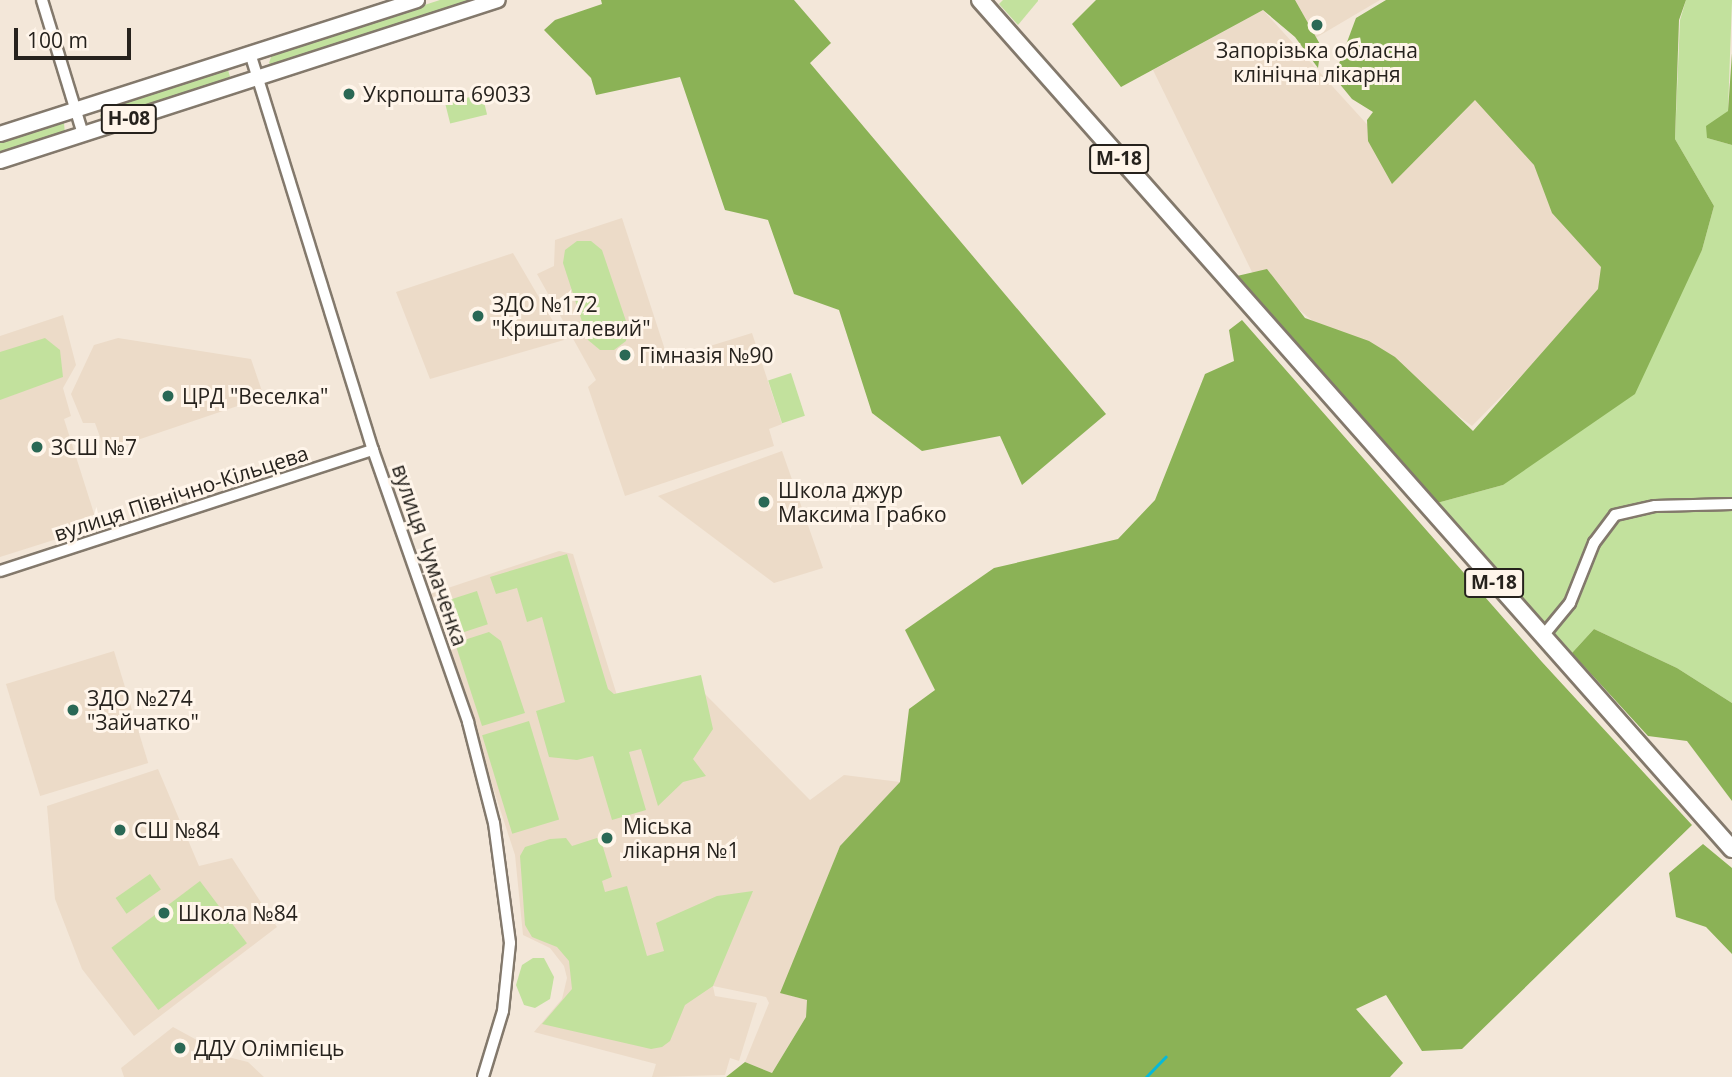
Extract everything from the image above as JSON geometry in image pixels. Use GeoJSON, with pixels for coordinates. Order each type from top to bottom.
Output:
{"type":"FeatureCollection","features":[{"type":"Feature","properties":{"kind":"highway","name":"М-18"},"geometry":{"type":"LineString","coordinates":[[980,0],[1732,849]]}},
{"type":"Feature","properties":{"kind":"main road","name":"Н-08"},"geometry":{"type":"LineString","coordinates":[[0,134],[417,0]]}},
{"type":"Feature","properties":{"kind":"main road","name":"Н-08"},"geometry":{"type":"LineString","coordinates":[[0,161],[498,0]]}},
{"type":"Feature","properties":{"kind":"street"},"geometry":{"type":"LineString","coordinates":[[42,0],[83,134]]}},
{"type":"Feature","properties":{"kind":"street","name":"вулиця Чумаченка"},"geometry":{"type":"LineString","coordinates":[[250,53],[373,450],[467,722],[504,871],[508,971],[503,1011],[483,1077]]}},
{"type":"Feature","properties":{"kind":"street","name":"вулиця Північно-Кільцева"},"geometry":{"type":"LineString","coordinates":[[0,572],[373,450]]}},
{"type":"Feature","properties":{"kind":"street"},"geometry":{"type":"LineString","coordinates":[[1542,637],[1570,603],[1594,542],[1615,515],[1655,506],[1732,504]]}},
{"type":"Feature","properties":{"kind":"shaded area","name":"Запорізька обласна клінічна лікарня"},"geometry":{"type":"Polygon","coordinates":[[[1282,0],[1380,0],[1307,43],[1282,0]]]}},
{"type":"Feature","properties":{"kind":"shaded area"},"geometry":{"type":"Polygon","coordinates":[[[1263,10],[1395,155],[1480,88],[1635,261],[1472,426],[1375,354],[1349,350],[1252,272],[1153,70],[1263,10]]]}},
{"type":"Feature","properties":{"kind":"shaded area","name":"Гімназія №90"},"geometry":{"type":"Polygon","coordinates":[[[622,218],[668,359],[752,333],[782,424],[769,429],[774,446],[625,496],[588,387],[596,380],[537,274],[554,266],[555,240],[622,218]]]}},
{"type":"Feature","properties":{"kind":"shaded area","name":"ЗДО №172 \"Кришталевий\""},"geometry":{"type":"Polygon","coordinates":[[[513,253],[564,340],[430,379],[396,292],[513,253]]]}},
{"type":"Feature","properties":{"kind":"shaded area","name":"ЗСШ №7"},"geometry":{"type":"Polygon","coordinates":[[[63,315],[76,365],[63,388],[71,416],[64,419],[98,526],[0,557],[0,336],[63,315]]]}},
{"type":"Feature","properties":{"kind":"shaded area","name":"ЦРД \"Веселка\""},"geometry":{"type":"Polygon","coordinates":[[[118,338],[251,359],[264,397],[105,451],[95,423],[83,423],[71,394],[94,345],[118,338]]]}},
{"type":"Feature","properties":{"kind":"shaded area"},"geometry":{"type":"Polygon","coordinates":[[[782,451],[823,568],[774,583],[658,496],[782,451]]]}},
{"type":"Feature","properties":{"kind":"shaded area"},"geometry":{"type":"Polygon","coordinates":[[[559,551],[573,554],[620,705],[697,686],[810,800],[844,775],[900,782],[840,846],[781,993],[807,1000],[806,1017],[772,1073],[745,1062],[769,1003],[766,997],[713,986],[715,996],[757,1003],[739,1061],[730,1058],[725,1075],[652,1077],[656,1064],[534,1032],[562,999],[567,978],[564,966],[550,948],[523,935],[515,855],[430,594],[559,551]]]}},
{"type":"Feature","properties":{"kind":"shaded area","name":"ЗДО №274 \"Зайчатко\""},"geometry":{"type":"Polygon","coordinates":[[[114,651],[148,763],[40,796],[6,684],[114,651]]]}},
{"type":"Feature","properties":{"kind":"shaded area","name":"Школа №84"},"geometry":{"type":"Polygon","coordinates":[[[158,769],[199,866],[232,858],[277,927],[134,1036],[82,969],[55,899],[47,806],[158,769]]]}},
{"type":"Feature","properties":{"kind":"shaded area","name":"ДДУ Олімпієць"},"geometry":{"type":"Polygon","coordinates":[[[173,1027],[228,1057],[248,1062],[264,1077],[124,1077],[121,1068],[173,1027]]]}},
{"type":"Feature","properties":{"kind":"green space"},"geometry":{"type":"Polygon","coordinates":[[[440,0],[483,0],[272,66],[269,63],[272,54],[440,0]]]}},
{"type":"Feature","properties":{"kind":"green space"},"geometry":{"type":"Polygon","coordinates":[[[601,0],[794,0],[831,43],[810,63],[1106,414],[1022,485],[1000,436],[922,451],[872,413],[839,310],[794,294],[768,220],[725,210],[680,77],[596,95],[591,78],[544,30],[555,20],[602,4],[601,0]]]}},
{"type":"Feature","properties":{"kind":"green space"},"geometry":{"type":"Polygon","coordinates":[[[1003,0],[1038,1],[1018,25],[999,4],[1003,0]]]}},
{"type":"Feature","properties":{"kind":"green space"},"geometry":{"type":"Polygon","coordinates":[[[1096,0],[1295,0],[1321,46],[1318,68],[1295,37],[1263,10],[1121,87],[1072,24],[1096,0]]]}},
{"type":"Feature","properties":{"kind":"green space"},"geometry":{"type":"Polygon","coordinates":[[[1386,0],[1686,0],[1679,20],[1675,139],[1714,206],[1702,250],[1635,394],[1503,485],[1437,503],[1237,276],[1267,269],[1305,318],[1369,341],[1395,357],[1473,431],[1598,289],[1601,267],[1552,213],[1534,165],[1475,100],[1392,184],[1368,141],[1367,120],[1373,112],[1352,99],[1334,77],[1356,18],[1386,0]]]}},
{"type":"Feature","properties":{"kind":"green space"},"geometry":{"type":"Polygon","coordinates":[[[1686,0],[1732,0],[1728,111],[1707,138],[1732,145],[1732,703],[1677,668],[1594,629],[1572,653],[1437,503],[1503,485],[1676,301],[1702,250],[1714,206],[1675,139],[1680,20],[1686,0]]]}},
{"type":"Feature","properties":{"kind":"green space"},"geometry":{"type":"Polygon","coordinates":[[[1732,53],[1732,145],[1707,138],[1706,126],[1728,111],[1732,53]]]}},
{"type":"Feature","properties":{"kind":"green space"},"geometry":{"type":"Polygon","coordinates":[[[228,70],[231,80],[108,122],[100,116],[105,108],[228,70]]]}},
{"type":"Feature","properties":{"kind":"green space"},"geometry":{"type":"Polygon","coordinates":[[[482,94],[487,114],[450,124],[445,103],[482,94]]]}},
{"type":"Feature","properties":{"kind":"green space"},"geometry":{"type":"Polygon","coordinates":[[[64,123],[65,134],[0,157],[0,142],[64,123]]]}},
{"type":"Feature","properties":{"kind":"green space"},"geometry":{"type":"Polygon","coordinates":[[[577,241],[591,241],[602,250],[628,327],[626,341],[614,350],[600,350],[588,340],[563,263],[565,250],[577,241]]]}},
{"type":"Feature","properties":{"kind":"green space"},"geometry":{"type":"Polygon","coordinates":[[[1242,320],[1542,662],[1692,825],[1462,1049],[1422,1051],[1386,995],[1356,1009],[1403,1063],[1390,1077],[726,1077],[745,1062],[772,1073],[806,1017],[807,1000],[780,993],[840,846],[900,782],[909,709],[935,690],[905,630],[994,568],[1118,539],[1155,500],[1205,374],[1234,361],[1229,330],[1242,320]]]}},
{"type":"Feature","properties":{"kind":"green space"},"geometry":{"type":"Polygon","coordinates":[[[45,338],[60,350],[63,377],[0,400],[0,352],[45,338]]]}},
{"type":"Feature","properties":{"kind":"green space"},"geometry":{"type":"Polygon","coordinates":[[[791,373],[805,416],[782,423],[768,380],[791,373]]]}},
{"type":"Feature","properties":{"kind":"green space"},"geometry":{"type":"Polygon","coordinates":[[[567,554],[608,689],[614,694],[701,675],[713,729],[693,759],[706,776],[683,782],[658,806],[641,749],[629,752],[646,810],[612,820],[593,756],[577,760],[549,757],[536,711],[565,702],[542,617],[527,622],[517,588],[496,594],[490,577],[567,554]]]}},
{"type":"Feature","properties":{"kind":"green space"},"geometry":{"type":"Polygon","coordinates":[[[477,591],[488,624],[454,635],[443,602],[477,591]]]}},
{"type":"Feature","properties":{"kind":"green space"},"geometry":{"type":"Polygon","coordinates":[[[1594,629],[1677,668],[1732,703],[1732,801],[1687,741],[1648,736],[1572,653],[1594,629]]]}},
{"type":"Feature","properties":{"kind":"green space"},"geometry":{"type":"Polygon","coordinates":[[[489,632],[501,641],[525,713],[482,726],[455,643],[489,632]]]}},
{"type":"Feature","properties":{"kind":"green space"},"geometry":{"type":"Polygon","coordinates":[[[529,721],[559,819],[512,834],[482,735],[529,721]]]}},
{"type":"Feature","properties":{"kind":"green space"},"geometry":{"type":"Polygon","coordinates":[[[600,837],[612,877],[602,881],[605,892],[627,886],[647,956],[664,951],[656,923],[717,896],[753,891],[713,986],[685,1005],[670,1041],[662,1047],[651,1049],[542,1024],[572,989],[569,961],[557,947],[532,937],[525,925],[520,856],[525,847],[550,839],[566,838],[572,846],[600,837]]]}},
{"type":"Feature","properties":{"kind":"green space"},"geometry":{"type":"Polygon","coordinates":[[[1703,844],[1732,868],[1732,954],[1706,927],[1676,917],[1669,873],[1703,844]]]}},
{"type":"Feature","properties":{"kind":"green space"},"geometry":{"type":"Polygon","coordinates":[[[150,874],[161,890],[126,914],[116,898],[150,874]]]}},
{"type":"Feature","properties":{"kind":"green space"},"geometry":{"type":"Polygon","coordinates":[[[200,881],[247,943],[158,1010],[111,948],[200,881]]]}},
{"type":"Feature","properties":{"kind":"green space"},"geometry":{"type":"Polygon","coordinates":[[[533,958],[544,958],[554,977],[550,999],[535,1008],[524,1005],[516,985],[522,965],[533,958]]]}},
{"type":"Feature","properties":{"kind":"waterway"},"geometry":{"type":"LineString","coordinates":[[1146,1077],[1165,1057]]}},
{"type":"Feature","properties":{"kind":"place","name":"Запорізька обласна клінічна лікарня"},"geometry":{"type":"Point","coordinates":[1317,25]}},
{"type":"Feature","properties":{"kind":"place","name":"Укрпошта 69033"},"geometry":{"type":"Point","coordinates":[349,94]}},
{"type":"Feature","properties":{"kind":"place","name":"ЗДО №172 \"Кришталевий\""},"geometry":{"type":"Point","coordinates":[478,316]}},
{"type":"Feature","properties":{"kind":"place","name":"Гімназія №90"},"geometry":{"type":"Point","coordinates":[625,355]}},
{"type":"Feature","properties":{"kind":"place","name":"ЦРД \"Веселка\""},"geometry":{"type":"Point","coordinates":[168,396]}},
{"type":"Feature","properties":{"kind":"place","name":"ЗСШ №7"},"geometry":{"type":"Point","coordinates":[37,447]}},
{"type":"Feature","properties":{"kind":"place","name":"Школа джур Максима Грабко"},"geometry":{"type":"Point","coordinates":[764,502]}},
{"type":"Feature","properties":{"kind":"place","name":"ЗДО №274 \"Зайчатко\""},"geometry":{"type":"Point","coordinates":[73,710]}},
{"type":"Feature","properties":{"kind":"place","name":"СШ №84"},"geometry":{"type":"Point","coordinates":[120,830]}},
{"type":"Feature","properties":{"kind":"place","name":"Міська лікарня №1"},"geometry":{"type":"Point","coordinates":[607,838]}},
{"type":"Feature","properties":{"kind":"place","name":"Школа №84"},"geometry":{"type":"Point","coordinates":[164,913]}},
{"type":"Feature","properties":{"kind":"place","name":"ДДУ Олімпієць"},"geometry":{"type":"Point","coordinates":[180,1048]}}]}
